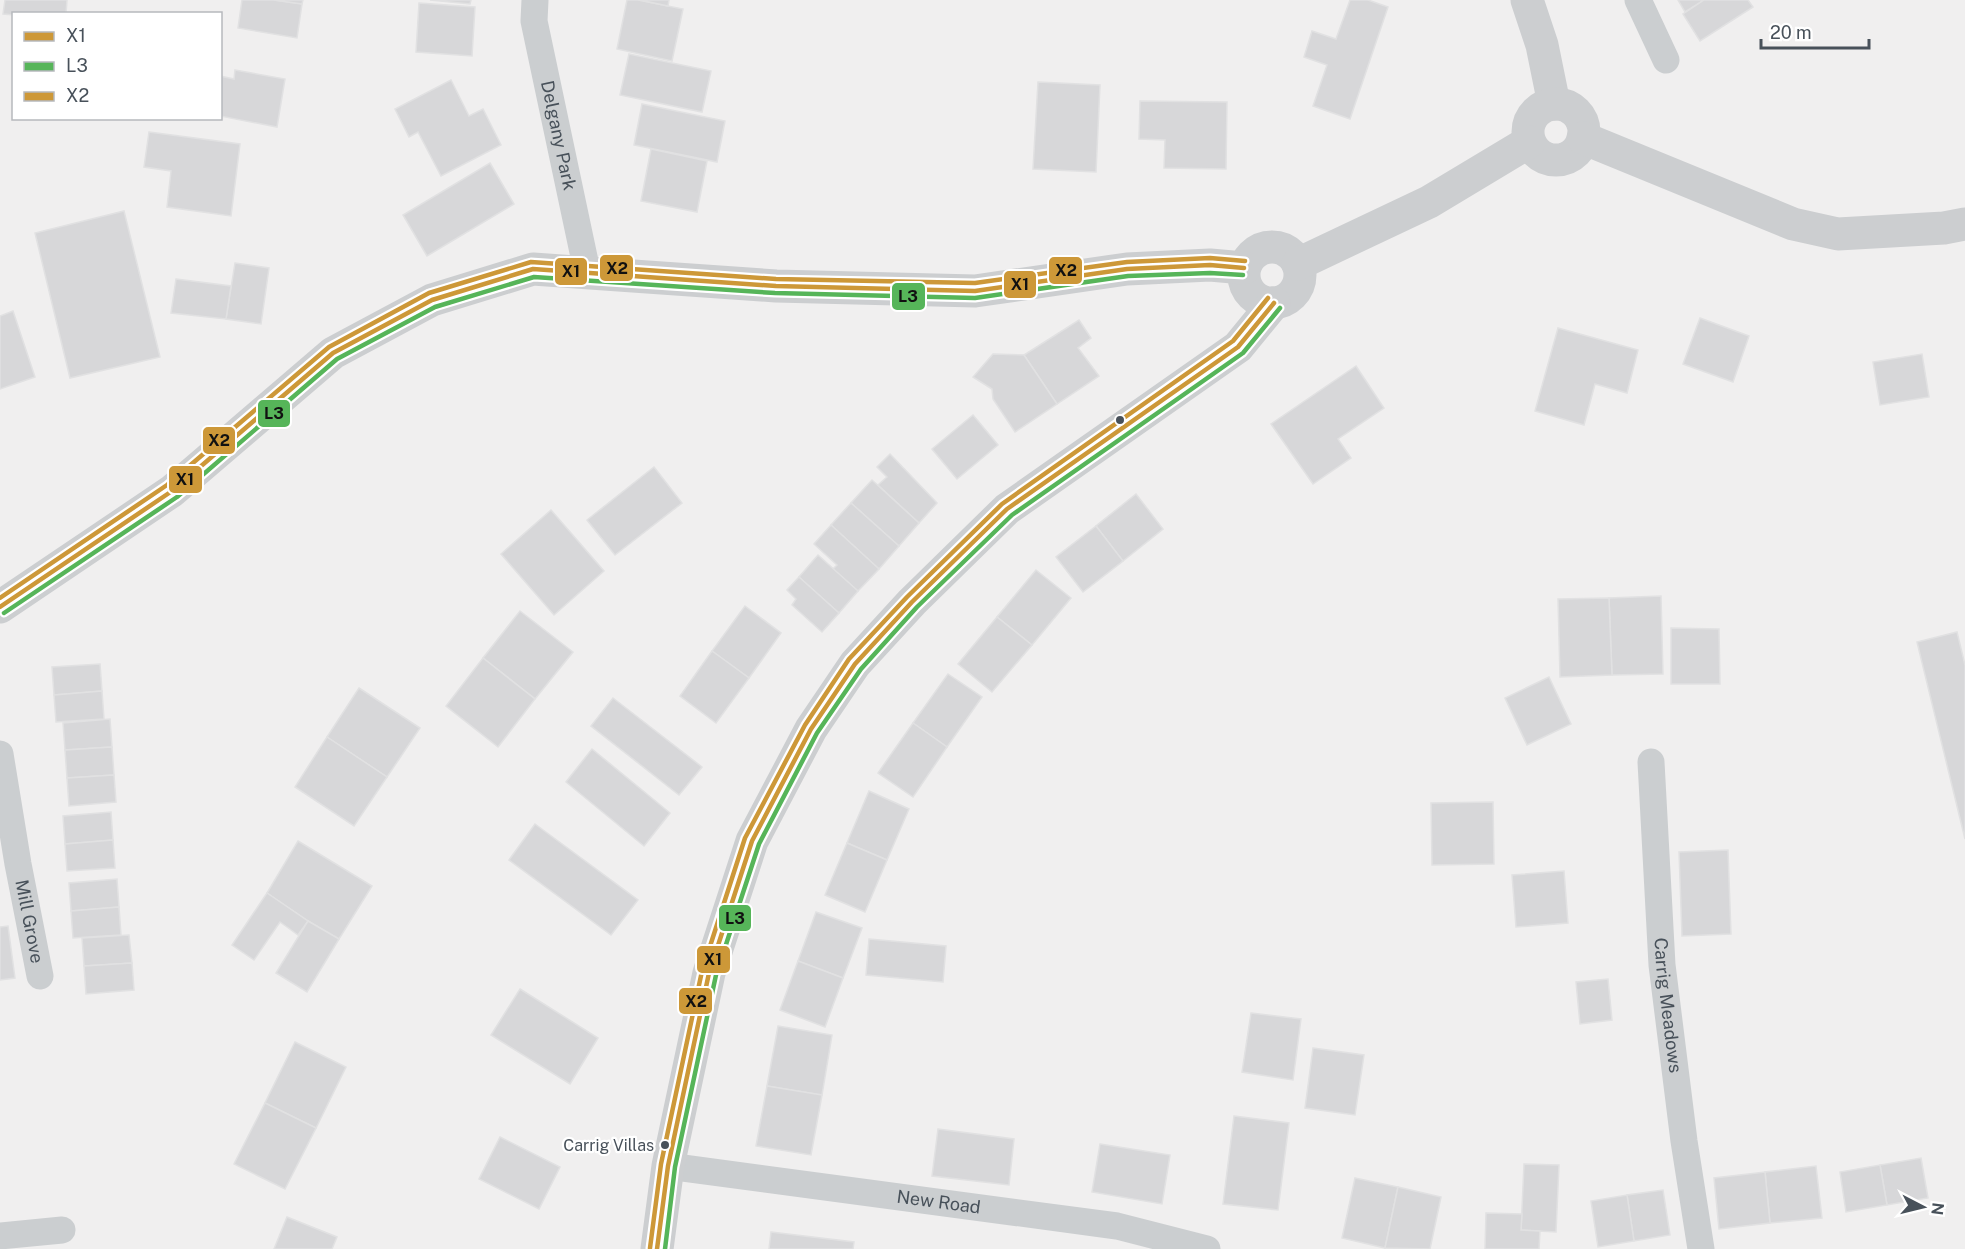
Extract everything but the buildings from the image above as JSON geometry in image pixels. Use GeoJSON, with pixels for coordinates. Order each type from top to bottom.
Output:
{"type":"FeatureCollection","features":[{"type":"Feature","properties":{"kind":"main road"},"geometry":{"type":"LineString","coordinates":[[1527,0],[1542,45],[1554,104]]}},
{"type":"Feature","properties":{"kind":"main road"},"geometry":{"type":"LineString","coordinates":[[1554,104],[1562,104],[1571,108],[1582,121],[1584,130],[1583,138],[1574,153],[1557,160],[1541,156],[1534,150],[1527,134],[1532,117],[1537,110],[1545,105],[1554,104]]}},
{"type":"Feature","properties":{"kind":"main road"},"geometry":{"type":"LineString","coordinates":[[1583,138],[1800,226],[1838,234],[1944,228],[1965,224]]}},
{"type":"Feature","properties":{"kind":"main road"},"geometry":{"type":"LineString","coordinates":[[1298,264],[1430,202],[1529,142]]}},
{"type":"Feature","properties":{"kind":"main road"},"geometry":{"type":"LineString","coordinates":[[1270,247],[1278,247],[1294,257],[1298,264],[1300,273],[1296,290],[1290,297],[1274,303],[1265,302],[1250,293],[1244,277],[1245,268],[1254,253],[1270,247]]}},
{"type":"Feature","properties":{"kind":"main road"},"geometry":{"type":"LineString","coordinates":[[0,607],[172,491],[333,353],[432,300],[533,269],[776,286],[975,291],[1127,269],[1210,265],[1245,268]]}},
{"type":"Feature","properties":{"kind":"main road"},"geometry":{"type":"LineString","coordinates":[[657,1249],[668,1166],[709,973],[752,841],[811,729],[855,664],[912,602],[1007,510],[1238,347],[1274,303]]}},
{"type":"Feature","properties":{"kind":"street","name":"Delgany Park"},"geometry":{"type":"LineString","coordinates":[[535,0],[534,21],[587,271]]}},
{"type":"Feature","properties":{"kind":"street"},"geometry":{"type":"LineString","coordinates":[[1638,0],[1666,60]]}},
{"type":"Feature","properties":{"kind":"street","name":"Mill Grove"},"geometry":{"type":"LineString","coordinates":[[0,754],[9,865],[40,976]]}},
{"type":"Feature","properties":{"kind":"street","name":"Carrig Meadows"},"geometry":{"type":"LineString","coordinates":[[1651,762],[1662,965],[1684,1141],[1701,1249]]}},
{"type":"Feature","properties":{"kind":"street","name":"New Road"},"geometry":{"type":"LineString","coordinates":[[668,1166],[1117,1226],[1207,1249]]}},
{"type":"Feature","properties":{"kind":"street"},"geometry":{"type":"LineString","coordinates":[[0,1236],[62,1230]]}},
{"type":"Feature","properties":{"kind":"transit line","name":"X2"},"geometry":{"type":"LineString","coordinates":[[0,598],[167,485],[329,347],[429,293],[531,262],[776,279],[975,283],[1127,262],[1210,258],[1245,261]]}},
{"type":"Feature","properties":{"kind":"transit line","name":"X1"},"geometry":{"type":"LineString","coordinates":[[0,607],[172,491],[333,353],[432,300],[533,269],[776,286],[975,291],[1127,269],[1210,265],[1244,268]]}},
{"type":"Feature","properties":{"kind":"transit line","name":"L3"},"geometry":{"type":"LineString","coordinates":[[4,613],[177,497],[337,359],[435,307],[534,277],[775,293],[975,298],[1128,276],[1210,273],[1243,275]]}},
{"type":"Feature","properties":{"kind":"transit line","name":"X2"},"geometry":{"type":"LineString","coordinates":[[650,1248],[661,1164],[702,971],[745,838],[805,725],[849,659],[907,597],[1002,504],[1233,341],[1268,298]]}},
{"type":"Feature","properties":{"kind":"transit line","name":"X1"},"geometry":{"type":"LineString","coordinates":[[657,1249],[668,1166],[709,973],[752,841],[811,729],[855,664],[912,602],[1007,509],[1238,347],[1274,303]]}},
{"type":"Feature","properties":{"kind":"transit line","name":"L3"},"geometry":{"type":"LineString","coordinates":[[665,1249],[675,1167],[716,975],[759,844],[817,733],[861,669],[917,607],[1012,515],[1243,353],[1280,308]]}},
{"type":"Feature","properties":{"kind":"place","name":"Carrig Villas"},"geometry":{"type":"Point","coordinates":[665,1145]}}]}
